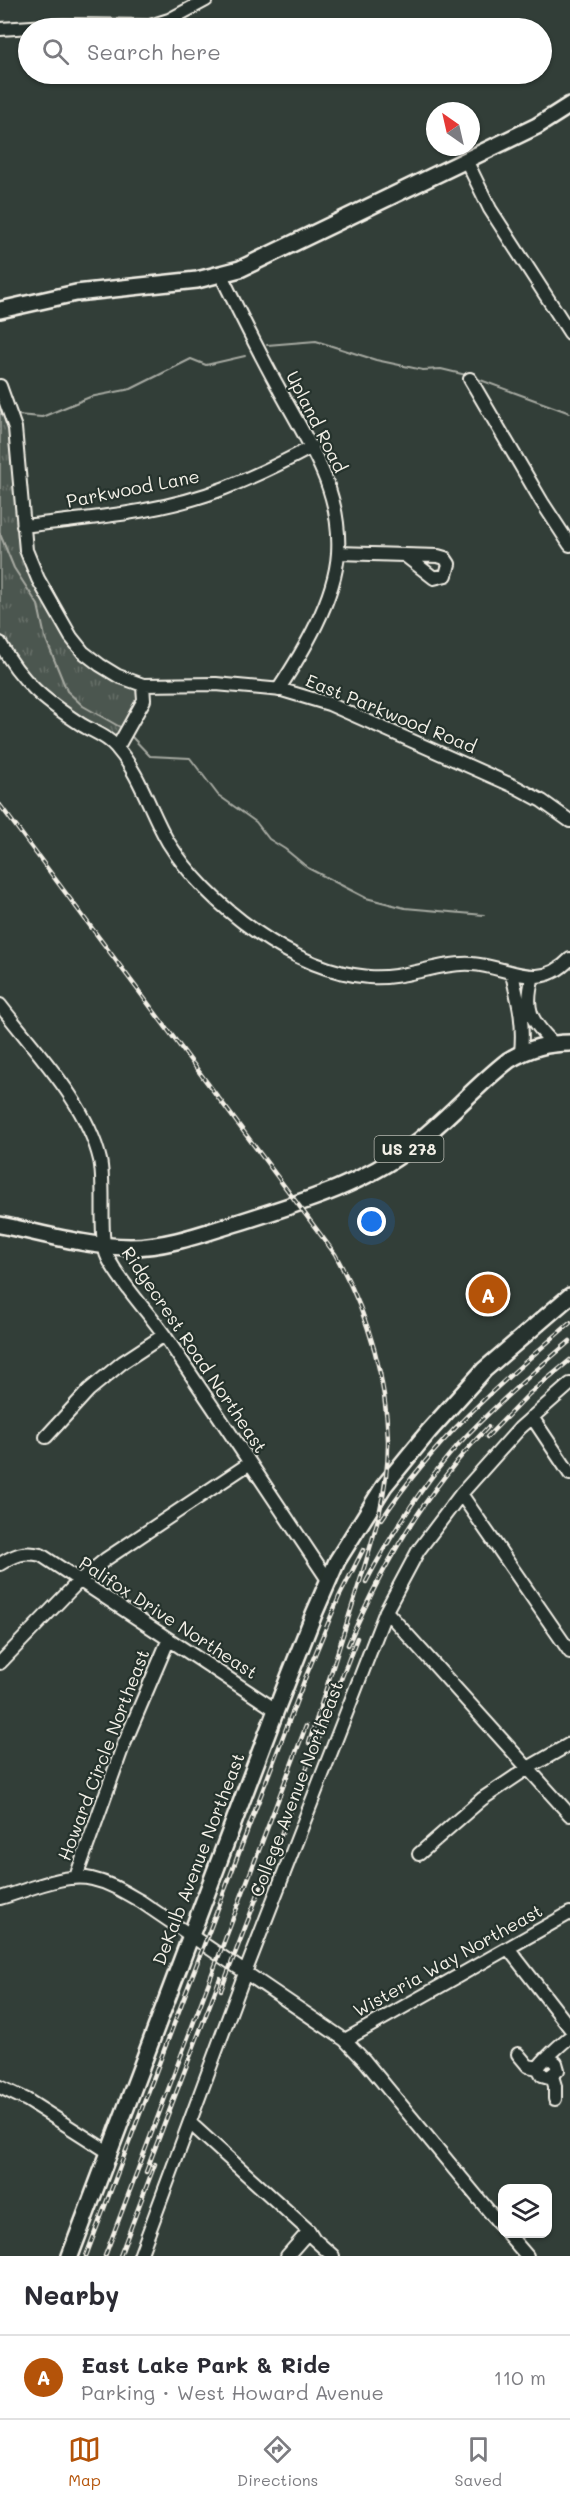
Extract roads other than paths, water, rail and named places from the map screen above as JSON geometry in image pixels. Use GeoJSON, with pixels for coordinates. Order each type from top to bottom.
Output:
{"type":"FeatureCollection","features":[{"type":"Feature","properties":{"kind":"main road"},"geometry":{"type":"LineString","coordinates":[[0,310],[84,292],[183,282],[221,275],[271,256],[537,126],[570,105]]}},
{"type":"Feature","properties":{"kind":"main road","name":"US 278"},"geometry":{"type":"LineString","coordinates":[[0,1225],[104,1245],[129,1247],[172,1243],[298,1203],[357,1180],[410,1149],[499,1068],[521,1053],[553,1043],[570,1043]]}},
{"type":"Feature","properties":{"kind":"main road","name":"DeKalb Avenue Northeast"},"geometry":{"type":"LineString","coordinates":[[70,2256],[276,1710],[328,1580],[348,1541],[384,1486],[429,1431],[484,1370],[570,1296]]}},
{"type":"Feature","properties":{"kind":"street"},"geometry":{"type":"LineString","coordinates":[[173,18],[206,0]]}},
{"type":"Feature","properties":{"kind":"street"},"geometry":{"type":"LineString","coordinates":[[0,28],[18,27]]}},
{"type":"Feature","properties":{"kind":"street"},"geometry":{"type":"LineString","coordinates":[[466,160],[490,208],[570,333]]}},
{"type":"Feature","properties":{"kind":"street","name":"Upland Road"},"geometry":{"type":"LineString","coordinates":[[221,275],[277,386],[312,447],[335,502],[338,553],[333,584],[306,647],[278,690]]}},
{"type":"Feature","properties":{"kind":"street"},"geometry":{"type":"LineString","coordinates":[[470,379],[542,502],[570,544]]}},
{"type":"Feature","properties":{"kind":"street","name":"East Parkwood Road"},"geometry":{"type":"LineString","coordinates":[[0,386],[15,428],[26,550],[38,579],[71,637],[83,652],[100,665],[118,676],[144,685],[216,684],[278,690],[329,704],[478,769],[542,801],[570,821]]}},
{"type":"Feature","properties":{"kind":"street","name":"Parkwood Lane"},"geometry":{"type":"LineString","coordinates":[[23,526],[121,514],[184,500],[223,489],[312,447]]}},
{"type":"Feature","properties":{"kind":"street"},"geometry":{"type":"LineString","coordinates":[[338,553],[406,557]]}},
{"type":"Feature","properties":{"kind":"street"},"geometry":{"type":"LineString","coordinates":[[0,643],[17,672],[37,694],[57,709],[111,741],[117,748],[129,764],[169,843],[198,881],[234,916],[292,952],[339,971],[368,977],[403,975],[472,964],[495,967],[512,974],[533,976],[552,971],[570,958]]}},
{"type":"Feature","properties":{"kind":"street"},"geometry":{"type":"LineString","coordinates":[[117,748],[144,700],[144,685]]}},
{"type":"Feature","properties":{"kind":"street"},"geometry":{"type":"LineString","coordinates":[[512,974],[521,1007],[523,1034],[521,1053]]}},
{"type":"Feature","properties":{"kind":"street"},"geometry":{"type":"LineString","coordinates":[[533,976],[528,992],[529,1010],[532,1020],[553,1043]]}},
{"type":"Feature","properties":{"kind":"street","name":"Ridgecrest Road Northeast"},"geometry":{"type":"LineString","coordinates":[[0,1005],[83,1114],[93,1135],[100,1160],[104,1189],[106,1254],[164,1335],[328,1580]]}},
{"type":"Feature","properties":{"kind":"street"},"geometry":{"type":"LineString","coordinates":[[46,1437],[89,1390],[123,1362],[164,1335]]}},
{"type":"Feature","properties":{"kind":"street","name":"College Avenue Northeast"},"geometry":{"type":"LineString","coordinates":[[140,2256],[245,1973],[386,1611],[418,1551],[460,1494],[489,1460],[532,1417],[570,1384]]}},
{"type":"Feature","properties":{"kind":"street"},"geometry":{"type":"LineString","coordinates":[[532,1417],[570,1474]]}},
{"type":"Feature","properties":{"kind":"street"},"geometry":{"type":"LineString","coordinates":[[0,1663],[78,1581],[106,1559],[250,1463]]}},
{"type":"Feature","properties":{"kind":"street"},"geometry":{"type":"LineString","coordinates":[[460,1494],[570,1652]]}},
{"type":"Feature","properties":{"kind":"street","name":"Palifox Drive Northeast"},"geometry":{"type":"LineString","coordinates":[[0,1564],[16,1554],[28,1552],[41,1555],[168,1641],[276,1710]]}},
{"type":"Feature","properties":{"kind":"street"},"geometry":{"type":"LineString","coordinates":[[386,1611],[570,1815]]}},
{"type":"Feature","properties":{"kind":"street","name":"Howard Circle Northeast"},"geometry":{"type":"LineString","coordinates":[[0,1898],[76,1877],[122,1749],[168,1641]]}},
{"type":"Feature","properties":{"kind":"street"},"geometry":{"type":"LineString","coordinates":[[419,1854],[482,1799],[570,1743]]}},
{"type":"Feature","properties":{"kind":"street"},"geometry":{"type":"LineString","coordinates":[[76,1877],[92,1878],[113,1886],[345,2040],[365,2061],[498,2222]]}},
{"type":"Feature","properties":{"kind":"street","name":"Wisteria Way Northeast"},"geometry":{"type":"LineString","coordinates":[[345,2040],[570,1913]]}},
{"type":"Feature","properties":{"kind":"street"},"geometry":{"type":"LineString","coordinates":[[508,1948],[570,2028]]}},
{"type":"Feature","properties":{"kind":"street"},"geometry":{"type":"LineString","coordinates":[[538,2068],[543,2060],[550,2058],[558,2046],[570,2037]]}},
{"type":"Feature","properties":{"kind":"street"},"geometry":{"type":"LineString","coordinates":[[518,2054],[528,2066],[538,2068],[542,2075],[552,2076]]}},
{"type":"Feature","properties":{"kind":"street"},"geometry":{"type":"LineString","coordinates":[[550,2058],[556,2063],[558,2070],[552,2076]]}},
{"type":"Feature","properties":{"kind":"street"},"geometry":{"type":"LineString","coordinates":[[552,2076],[555,2099]]}},
{"type":"Feature","properties":{"kind":"street"},"geometry":{"type":"LineString","coordinates":[[0,2087],[27,2100],[110,2153]]}},
{"type":"Feature","properties":{"kind":"street"},"geometry":{"type":"LineString","coordinates":[[190,2123],[309,2231],[333,2256]]}},
{"type":"Feature","properties":{"kind":"street"},"geometry":{"type":"LineString","coordinates":[[287,2256],[309,2231]]}},
{"type":"Feature","properties":{"kind":"street"},"geometry":{"type":"LineString","coordinates":[[511,2238],[527,2256]]}},
{"type":"Feature","properties":{"kind":"waterway"},"geometry":{"type":"LineString","coordinates":[[267,345],[316,341],[376,360],[423,370],[441,369],[466,375]]}},
{"type":"Feature","properties":{"kind":"waterway"},"geometry":{"type":"LineString","coordinates":[[17,415],[42,417],[90,397],[131,389],[191,359],[206,365],[245,356]]}},
{"type":"Feature","properties":{"kind":"waterway"},"geometry":{"type":"LineString","coordinates":[[475,378],[570,413]]}},
{"type":"Feature","properties":{"kind":"waterway"},"geometry":{"type":"LineString","coordinates":[[0,534],[14,568],[38,605],[45,637],[67,691],[83,706],[120,727]]}},
{"type":"Feature","properties":{"kind":"waterway"},"geometry":{"type":"LineString","coordinates":[[131,736],[150,756],[190,758],[218,795],[256,822],[269,839],[308,868],[366,898],[405,908],[484,915]]}},
{"type":"Feature","properties":{"kind":"railway"},"geometry":{"type":"LineString","coordinates":[[0,805],[335,1254],[356,1298],[373,1344],[383,1391],[388,1440],[382,1501],[372,1541],[309,1743]]}},
{"type":"Feature","properties":{"kind":"railway"},"geometry":{"type":"LineString","coordinates":[[382,1519],[424,1463],[469,1414],[570,1323]]}},
{"type":"Feature","properties":{"kind":"railway"},"geometry":{"type":"LineString","coordinates":[[366,1582],[388,1543],[438,1468],[468,1434],[570,1341]]}},
{"type":"Feature","properties":{"kind":"railway"},"geometry":{"type":"LineString","coordinates":[[487,1437],[529,1394],[570,1360]]}},
{"type":"Feature","properties":{"kind":"railway"},"geometry":{"type":"LineString","coordinates":[[348,1645],[361,1615],[408,1529],[445,1476],[488,1427]]}},
{"type":"Feature","properties":{"kind":"railway"},"geometry":{"type":"LineString","coordinates":[[86,2256],[306,1676],[339,1597],[363,1550]]}},
{"type":"Feature","properties":{"kind":"railway"},"geometry":{"type":"LineString","coordinates":[[221,1990],[357,1638]]}},
{"type":"Feature","properties":{"kind":"railway"},"geometry":{"type":"LineString","coordinates":[[105,2256],[306,1726]]}},
{"type":"Feature","properties":{"kind":"railway"},"geometry":{"type":"LineString","coordinates":[[146,2172],[220,1978]]}},
{"type":"Feature","properties":{"kind":"railway"},"geometry":{"type":"LineString","coordinates":[[120,2256],[155,2164]]}},
{"type":"Feature","properties":{"kind":"place","name":"East Lake Park & Ride"},"geometry":{"type":"Point","coordinates":[488,1294]}}]}
